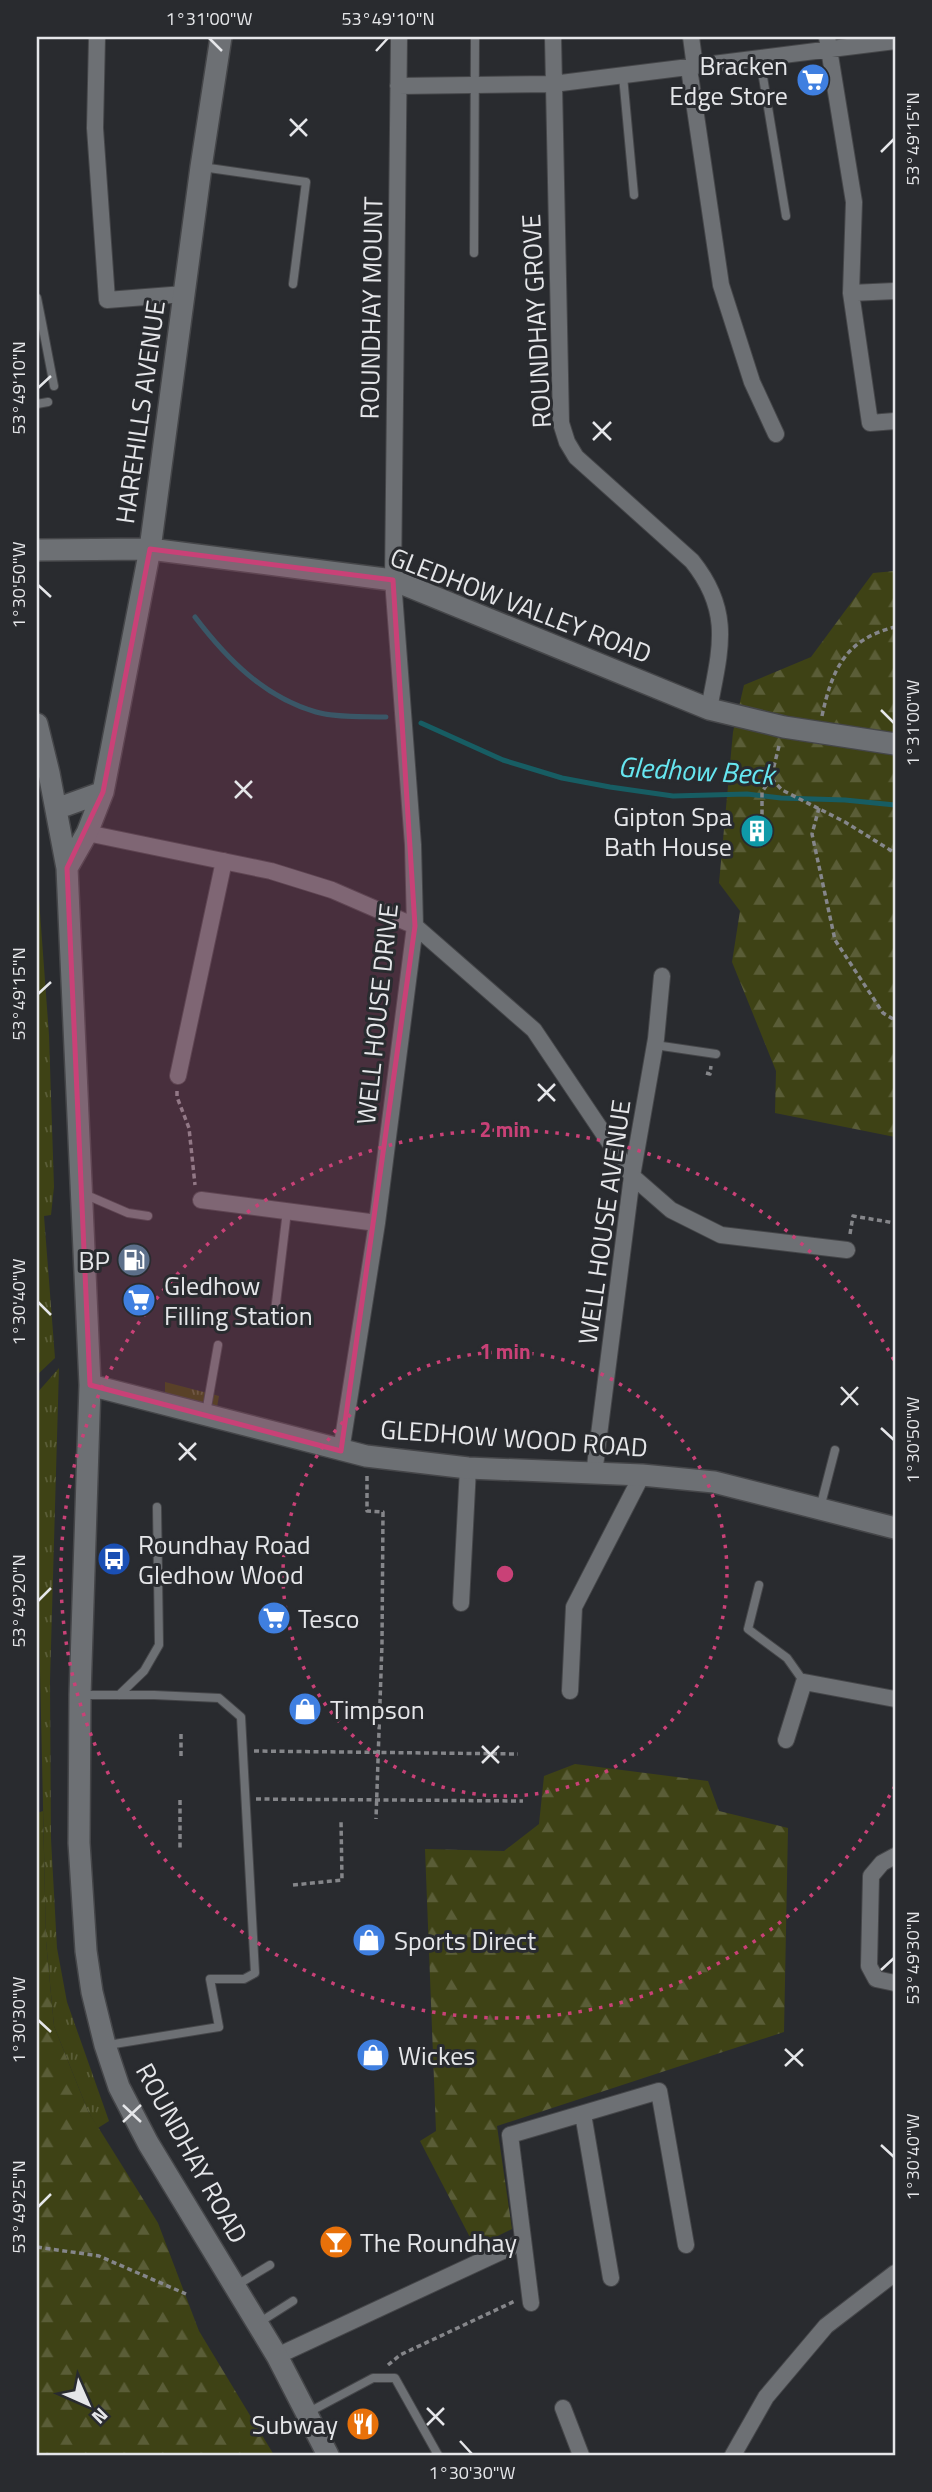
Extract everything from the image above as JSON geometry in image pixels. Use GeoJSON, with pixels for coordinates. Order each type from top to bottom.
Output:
{"type":"FeatureCollection","features":[{"type":"Feature","properties":{"kind":"street"},"geometry":{"type":"LineString","coordinates":[[97,37],[95,128],[107,300],[184,294]]}},
{"type":"Feature","properties":{"kind":"street","name":"HAREHILLS AVENUE"},"geometry":{"type":"LineString","coordinates":[[67,867],[87,833],[103,792],[150,549],[220,37]]}},
{"type":"Feature","properties":{"kind":"street","name":"ROUNDHAY MOUNT"},"geometry":{"type":"LineString","coordinates":[[393,580],[400,37]]}},
{"type":"Feature","properties":{"kind":"street","name":"ROUNDHAY GROVE"},"geometry":{"type":"LineString","coordinates":[[552,37],[561,423],[567,442],[576,457],[692,561],[707,579],[717,602],[720,634],[709,709]]}},
{"type":"Feature","properties":{"kind":"street"},"geometry":{"type":"LineString","coordinates":[[691,37],[692,67],[721,285],[752,383],[776,434]]}},
{"type":"Feature","properties":{"kind":"street"},"geometry":{"type":"LineString","coordinates":[[398,86],[553,85],[760,59],[828,43],[895,41]]}},
{"type":"Feature","properties":{"kind":"street"},"geometry":{"type":"LineString","coordinates":[[828,43],[853,202],[851,293],[870,423],[895,421]]}},
{"type":"Feature","properties":{"kind":"street"},"geometry":{"type":"LineString","coordinates":[[851,293],[895,291]]}},
{"type":"Feature","properties":{"kind":"street","name":"GLEDHOW VALLEY ROAD"},"geometry":{"type":"LineString","coordinates":[[37,550],[150,549],[393,580],[709,709],[784,727],[895,744]]}},
{"type":"Feature","properties":{"kind":"street","name":"WELL HOUSE DRIVE"},"geometry":{"type":"LineString","coordinates":[[341,1451],[377,1223],[415,926],[413,845],[393,580]]}},
{"type":"Feature","properties":{"kind":"street","name":"ROUNDHAY ROAD"},"geometry":{"type":"LineString","coordinates":[[37,724],[67,867],[89,1385],[80,1695],[79,1843],[86,1951],[92,1992],[119,2087],[148,2143],[277,2356],[328,2455]]}},
{"type":"Feature","properties":{"kind":"street"},"geometry":{"type":"LineString","coordinates":[[57,810],[103,792]]}},
{"type":"Feature","properties":{"kind":"street"},"geometry":{"type":"LineString","coordinates":[[87,833],[271,871],[332,890],[415,926],[534,1030],[632,1175],[671,1210],[721,1234],[847,1250]]}},
{"type":"Feature","properties":{"kind":"street"},"geometry":{"type":"LineString","coordinates":[[178,1076],[224,861]]}},
{"type":"Feature","properties":{"kind":"street","name":"WELL HOUSE AVENUE"},"geometry":{"type":"LineString","coordinates":[[594,1474],[632,1175],[655,1045],[662,976]]}},
{"type":"Feature","properties":{"kind":"street"},"geometry":{"type":"LineString","coordinates":[[201,1200],[377,1223]]}},
{"type":"Feature","properties":{"kind":"street","name":"GLEDHOW WOOD ROAD"},"geometry":{"type":"LineString","coordinates":[[89,1385],[366,1456],[468,1468],[642,1475],[714,1482],[895,1528]]}},
{"type":"Feature","properties":{"kind":"street"},"geometry":{"type":"LineString","coordinates":[[461,1603],[468,1468]]}},
{"type":"Feature","properties":{"kind":"street"},"geometry":{"type":"LineString","coordinates":[[570,1691],[575,1607],[642,1475]]}},
{"type":"Feature","properties":{"kind":"street"},"geometry":{"type":"LineString","coordinates":[[786,1741],[804,1682],[895,1699]]}},
{"type":"Feature","properties":{"kind":"street"},"geometry":{"type":"LineString","coordinates":[[895,1856],[881,1863],[871,1876],[869,1966],[877,1979],[895,1983]]}},
{"type":"Feature","properties":{"kind":"street"},"geometry":{"type":"LineString","coordinates":[[531,2299],[510,2135],[659,2091],[686,2245]]}},
{"type":"Feature","properties":{"kind":"street"},"geometry":{"type":"LineString","coordinates":[[583,2114],[611,2278]]}},
{"type":"Feature","properties":{"kind":"street"},"geometry":{"type":"LineString","coordinates":[[277,2356],[522,2242]]}},
{"type":"Feature","properties":{"kind":"street"},"geometry":{"type":"LineString","coordinates":[[733,2455],[766,2397],[826,2326],[895,2273]]}},
{"type":"Feature","properties":{"kind":"street"},"geometry":{"type":"LineString","coordinates":[[563,2408],[581,2455]]}},
{"type":"Feature","properties":{"kind":"lane"},"geometry":{"type":"LineString","coordinates":[[474,253],[475,37]]}},
{"type":"Feature","properties":{"kind":"lane"},"geometry":{"type":"LineString","coordinates":[[760,59],[786,216]]}},
{"type":"Feature","properties":{"kind":"lane"},"geometry":{"type":"LineString","coordinates":[[623,76],[634,195]]}},
{"type":"Feature","properties":{"kind":"lane"},"geometry":{"type":"LineString","coordinates":[[201,167],[306,182],[293,284]]}},
{"type":"Feature","properties":{"kind":"lane"},"geometry":{"type":"LineString","coordinates":[[37,298],[54,386]]}},
{"type":"Feature","properties":{"kind":"lane"},"geometry":{"type":"LineString","coordinates":[[37,404],[48,402]]}},
{"type":"Feature","properties":{"kind":"lane"},"geometry":{"type":"LineString","coordinates":[[655,1045],[716,1054]]}},
{"type":"Feature","properties":{"kind":"lane"},"geometry":{"type":"LineString","coordinates":[[81,1193],[128,1213],[148,1216]]}},
{"type":"Feature","properties":{"kind":"lane"},"geometry":{"type":"LineString","coordinates":[[274,1320],[287,1211]]}},
{"type":"Feature","properties":{"kind":"lane"},"geometry":{"type":"LineString","coordinates":[[205,1416],[218,1345]]}},
{"type":"Feature","properties":{"kind":"lane"},"geometry":{"type":"LineString","coordinates":[[820,1508],[835,1450]]}},
{"type":"Feature","properties":{"kind":"lane"},"geometry":{"type":"LineString","coordinates":[[119,1695],[144,1671],[159,1645],[158,1507]]}},
{"type":"Feature","properties":{"kind":"lane"},"geometry":{"type":"LineString","coordinates":[[759,1585],[748,1629],[787,1658],[804,1682]]}},
{"type":"Feature","properties":{"kind":"lane"},"geometry":{"type":"LineString","coordinates":[[80,1695],[219,1698],[241,1717],[244,1751],[255,1973],[244,1979],[210,1979],[219,2027],[105,2045]]}},
{"type":"Feature","properties":{"kind":"lane"},"geometry":{"type":"LineString","coordinates":[[235,2287],[270,2265]]}},
{"type":"Feature","properties":{"kind":"lane"},"geometry":{"type":"LineString","coordinates":[[257,2324],[293,2301]]}},
{"type":"Feature","properties":{"kind":"lane"},"geometry":{"type":"LineString","coordinates":[[306,2414],[373,2378],[396,2378],[438,2455]]}},
{"type":"Feature","properties":{"kind":"path"},"geometry":{"type":"LineString","coordinates":[[818,732],[833,677],[849,651],[860,640],[895,627]]}},
{"type":"Feature","properties":{"kind":"path"},"geometry":{"type":"LineString","coordinates":[[762,823],[762,792],[771,778],[784,727]]}},
{"type":"Feature","properties":{"kind":"path"},"geometry":{"type":"LineString","coordinates":[[771,778],[782,790],[845,821],[895,853]]}},
{"type":"Feature","properties":{"kind":"path"},"geometry":{"type":"LineString","coordinates":[[819,808],[812,834],[835,940],[883,1013],[895,1020]]}},
{"type":"Feature","properties":{"kind":"path"},"geometry":{"type":"LineString","coordinates":[[178,1076],[177,1097],[189,1128],[194,1182],[201,1200]]}},
{"type":"Feature","properties":{"kind":"path"},"geometry":{"type":"LineString","coordinates":[[853,1216],[895,1223]]}},
{"type":"Feature","properties":{"kind":"path"},"geometry":{"type":"LineString","coordinates":[[366,1456],[367,1511],[383,1512],[376,1819]]}},
{"type":"Feature","properties":{"kind":"path"},"geometry":{"type":"LineString","coordinates":[[181,1733],[181,1756]]}},
{"type":"Feature","properties":{"kind":"path"},"geometry":{"type":"LineString","coordinates":[[244,1751],[517,1754]]}},
{"type":"Feature","properties":{"kind":"path"},"geometry":{"type":"LineString","coordinates":[[247,1799],[523,1801]]}},
{"type":"Feature","properties":{"kind":"path"},"geometry":{"type":"LineString","coordinates":[[180,1800],[180,1850]]}},
{"type":"Feature","properties":{"kind":"path"},"geometry":{"type":"LineString","coordinates":[[293,1885],[342,1881],[341,1820]]}},
{"type":"Feature","properties":{"kind":"path"},"geometry":{"type":"LineString","coordinates":[[37,2248],[99,2256],[186,2294]]}},
{"type":"Feature","properties":{"kind":"path"},"geometry":{"type":"LineString","coordinates":[[373,2378],[400,2355],[531,2299]]}},
{"type":"Feature","properties":{"kind":"highlighted area"},"geometry":{"type":"Polygon","coordinates":[[[150,549],[393,580],[415,926],[341,1451],[90,1385],[67,868],[103,792],[150,549]]]}},
{"type":"Feature","properties":{"kind":"green space"},"geometry":{"type":"Polygon","coordinates":[[[895,571],[895,1137],[775,1113],[776,1071],[732,962],[740,911],[719,883],[733,732],[744,685],[811,657],[873,573],[895,571]]]}},
{"type":"Feature","properties":{"kind":"green space"},"geometry":{"type":"Polygon","coordinates":[[[37,872],[49,1035],[54,1187],[51,1215],[44,1216],[55,1358],[37,1375],[37,872]]]}},
{"type":"Feature","properties":{"kind":"green space"},"geometry":{"type":"Polygon","coordinates":[[[59,1368],[50,1681],[51,1839],[57,1948],[67,2002],[109,2121],[98,2128],[88,2111],[54,2026],[46,1941],[37,1535],[37,1393],[59,1368]]]}},
{"type":"Feature","properties":{"kind":"green space"},"geometry":{"type":"Polygon","coordinates":[[[165,1382],[219,1396],[217,1407],[165,1393],[165,1382]]]}},
{"type":"Feature","properties":{"kind":"green space"},"geometry":{"type":"Polygon","coordinates":[[[575,1764],[708,1781],[719,1811],[788,1828],[784,2032],[497,2126],[512,2229],[475,2247],[420,2141],[436,2131],[425,1849],[504,1851],[539,1824],[544,1776],[575,1764]]]}},
{"type":"Feature","properties":{"kind":"green space"},"geometry":{"type":"Polygon","coordinates":[[[43,1811],[46,1941],[54,2026],[88,2111],[158,2223],[199,2331],[274,2455],[37,2455],[37,1813],[43,1811]]]}},
{"type":"Feature","properties":{"kind":"waterway","name":"Gledhow Beck"},"geometry":{"type":"LineString","coordinates":[[195,617],[234,662],[280,697],[324,714],[386,717]]}},
{"type":"Feature","properties":{"kind":"waterway","name":"Gledhow Beck"},"geometry":{"type":"LineString","coordinates":[[421,723],[503,760],[562,778],[610,787],[673,796],[747,794],[895,805]]}},
{"type":"Feature","properties":{"kind":"place","name":"Bracken Edge Store"},"geometry":{"type":"Point","coordinates":[813,80]}},
{"type":"Feature","properties":{"kind":"place","name":"Gipton Spa Bath House"},"geometry":{"type":"Point","coordinates":[757,831]}},
{"type":"Feature","properties":{"kind":"place","name":"BP"},"geometry":{"type":"Point","coordinates":[134,1260]}},
{"type":"Feature","properties":{"kind":"place","name":"Gledhow Filling Station"},"geometry":{"type":"Point","coordinates":[139,1300]}},
{"type":"Feature","properties":{"kind":"place","name":"Roundhay Road Gledhow Wood"},"geometry":{"type":"Point","coordinates":[114,1559]}},
{"type":"Feature","properties":{"kind":"place","name":"Tesco"},"geometry":{"type":"Point","coordinates":[274,1618]}},
{"type":"Feature","properties":{"kind":"place","name":"Timpson"},"geometry":{"type":"Point","coordinates":[305,1709]}},
{"type":"Feature","properties":{"kind":"place","name":"Sports Direct"},"geometry":{"type":"Point","coordinates":[369,1940]}},
{"type":"Feature","properties":{"kind":"place","name":"Wickes"},"geometry":{"type":"Point","coordinates":[373,2055]}},
{"type":"Feature","properties":{"kind":"place","name":"The Roundhay"},"geometry":{"type":"Point","coordinates":[336,2242]}},
{"type":"Feature","properties":{"kind":"place","name":"Subway"},"geometry":{"type":"Point","coordinates":[363,2424]}}]}
